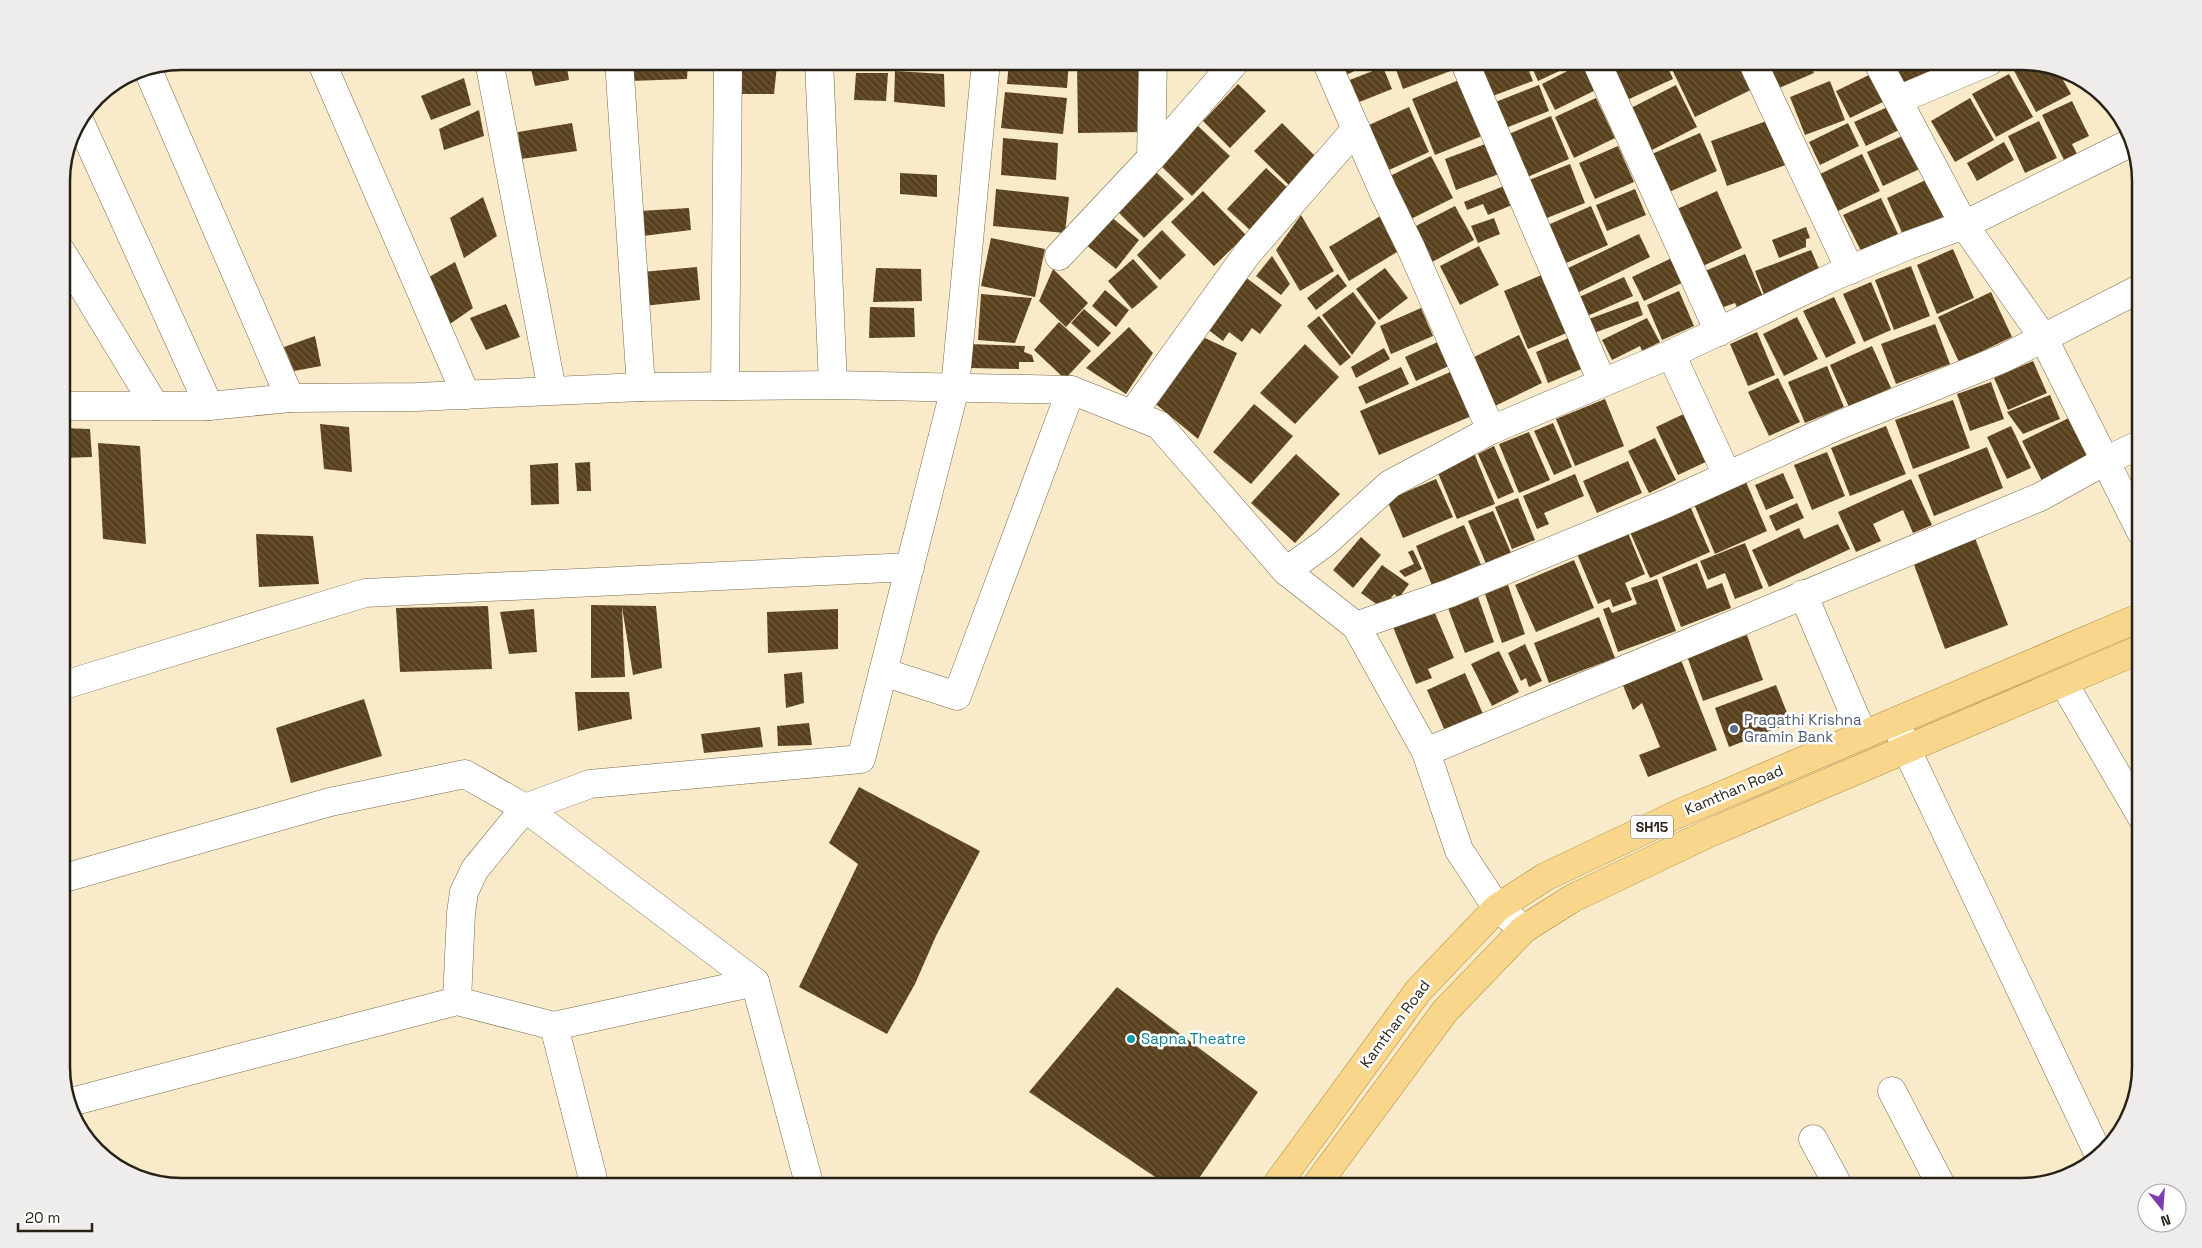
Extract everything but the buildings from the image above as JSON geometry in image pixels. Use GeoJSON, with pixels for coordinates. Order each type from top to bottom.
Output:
{"type":"FeatureCollection","features":[{"type":"Feature","properties":{"kind":"main road","name":"Kamthan Road"},"geometry":{"type":"LineString","coordinates":[[1292,1178],[1418,991],[1496,908],[1546,877],[1680,814],[2132,621]]}},
{"type":"Feature","properties":{"kind":"main road","name":"Kamthan Road"},"geometry":{"type":"LineString","coordinates":[[1322,1178],[1445,1012],[1524,929],[1573,898],[1698,838],[2132,653]]}},
{"type":"Feature","properties":{"kind":"street"},"geometry":{"type":"LineString","coordinates":[[325,70],[466,395]]}},
{"type":"Feature","properties":{"kind":"street"},"geometry":{"type":"LineString","coordinates":[[491,70],[552,390]]}},
{"type":"Feature","properties":{"kind":"street"},"geometry":{"type":"LineString","coordinates":[[620,70],[642,387]]}},
{"type":"Feature","properties":{"kind":"street"},"geometry":{"type":"LineString","coordinates":[[725,386],[728,70]]}},
{"type":"Feature","properties":{"kind":"street"},"geometry":{"type":"LineString","coordinates":[[819,70],[833,386]]}},
{"type":"Feature","properties":{"kind":"street"},"geometry":{"type":"LineString","coordinates":[[457,1001],[461,913],[464,892],[475,869],[525,808],[590,784],[861,759],[955,388],[985,70]]}},
{"type":"Feature","properties":{"kind":"street"},"geometry":{"type":"LineString","coordinates":[[1151,158],[1153,70]]}},
{"type":"Feature","properties":{"kind":"street"},"geometry":{"type":"LineString","coordinates":[[1059,256],[1151,158],[1228,70]]}},
{"type":"Feature","properties":{"kind":"street"},"geometry":{"type":"LineString","coordinates":[[1330,70],[1491,430]]}},
{"type":"Feature","properties":{"kind":"street"},"geometry":{"type":"LineString","coordinates":[[1468,70],[1602,382]]}},
{"type":"Feature","properties":{"kind":"street"},"geometry":{"type":"LineString","coordinates":[[1600,70],[1719,332]]}},
{"type":"Feature","properties":{"kind":"street"},"geometry":{"type":"LineString","coordinates":[[1756,70],[1850,270]]}},
{"type":"Feature","properties":{"kind":"street"},"geometry":{"type":"LineString","coordinates":[[1882,70],[1964,225],[2043,337],[2132,514]]}},
{"type":"Feature","properties":{"kind":"street"},"geometry":{"type":"LineString","coordinates":[[1898,100],[1969,70]]}},
{"type":"Feature","properties":{"kind":"street"},"geometry":{"type":"LineString","coordinates":[[150,75],[290,398]]}},
{"type":"Feature","properties":{"kind":"street"},"geometry":{"type":"LineString","coordinates":[[83,129],[209,406]]}},
{"type":"Feature","properties":{"kind":"street"},"geometry":{"type":"LineString","coordinates":[[1132,414],[1247,254],[1356,130]]}},
{"type":"Feature","properties":{"kind":"street"},"geometry":{"type":"LineString","coordinates":[[1286,571],[1325,543],[1390,484],[1491,430],[1671,354],[1850,270],[1908,245],[1964,225],[2126,145]]}},
{"type":"Feature","properties":{"kind":"street"},"geometry":{"type":"LineString","coordinates":[[70,264],[155,406]]}},
{"type":"Feature","properties":{"kind":"street"},"geometry":{"type":"LineString","coordinates":[[1356,626],[1450,593],[1665,504],[1837,426],[2004,358],[2132,292]]}},
{"type":"Feature","properties":{"kind":"street"},"geometry":{"type":"LineString","coordinates":[[1671,354],[1727,475]]}},
{"type":"Feature","properties":{"kind":"street"},"geometry":{"type":"LineString","coordinates":[[70,406],[209,406],[290,398],[466,395],[642,387],[833,386],[1071,390],[1158,425],[1286,571],[1356,626],[1426,752],[1459,850],[1496,908],[1524,929]]}},
{"type":"Feature","properties":{"kind":"street"},"geometry":{"type":"LineString","coordinates":[[883,672],[957,696],[1071,390]]}},
{"type":"Feature","properties":{"kind":"street"},"geometry":{"type":"LineString","coordinates":[[1426,752],[2040,497],[2132,448]]}},
{"type":"Feature","properties":{"kind":"street"},"geometry":{"type":"LineString","coordinates":[[70,684],[364,593],[910,567]]}},
{"type":"Feature","properties":{"kind":"street"},"geometry":{"type":"LineString","coordinates":[[1803,594],[1863,735]]}},
{"type":"Feature","properties":{"kind":"street"},"geometry":{"type":"LineString","coordinates":[[2063,682],[2132,801]]}},
{"type":"Feature","properties":{"kind":"street"},"geometry":{"type":"LineString","coordinates":[[1896,722],[1906,748],[2096,1149]]}},
{"type":"Feature","properties":{"kind":"street"},"geometry":{"type":"LineString","coordinates":[[70,877],[330,802],[465,774],[525,808],[755,982],[808,1178]]}},
{"type":"Feature","properties":{"kind":"street"},"geometry":{"type":"LineString","coordinates":[[75,1101],[457,1001],[554,1026],[755,982]]}},
{"type":"Feature","properties":{"kind":"street"},"geometry":{"type":"LineString","coordinates":[[554,1026],[593,1178]]}},
{"type":"Feature","properties":{"kind":"street"},"geometry":{"type":"LineString","coordinates":[[1892,1090],[1937,1178]]}},
{"type":"Feature","properties":{"kind":"street"},"geometry":{"type":"LineString","coordinates":[[1813,1140],[1833,1178]]}},
{"type":"Feature","properties":{"kind":"place","name":"Pragathi Krishna Gramin Bank"},"geometry":{"type":"Point","coordinates":[1734,729]}},
{"type":"Feature","properties":{"kind":"place","name":"Sapna Theatre"},"geometry":{"type":"Point","coordinates":[1131,1039]}}]}
